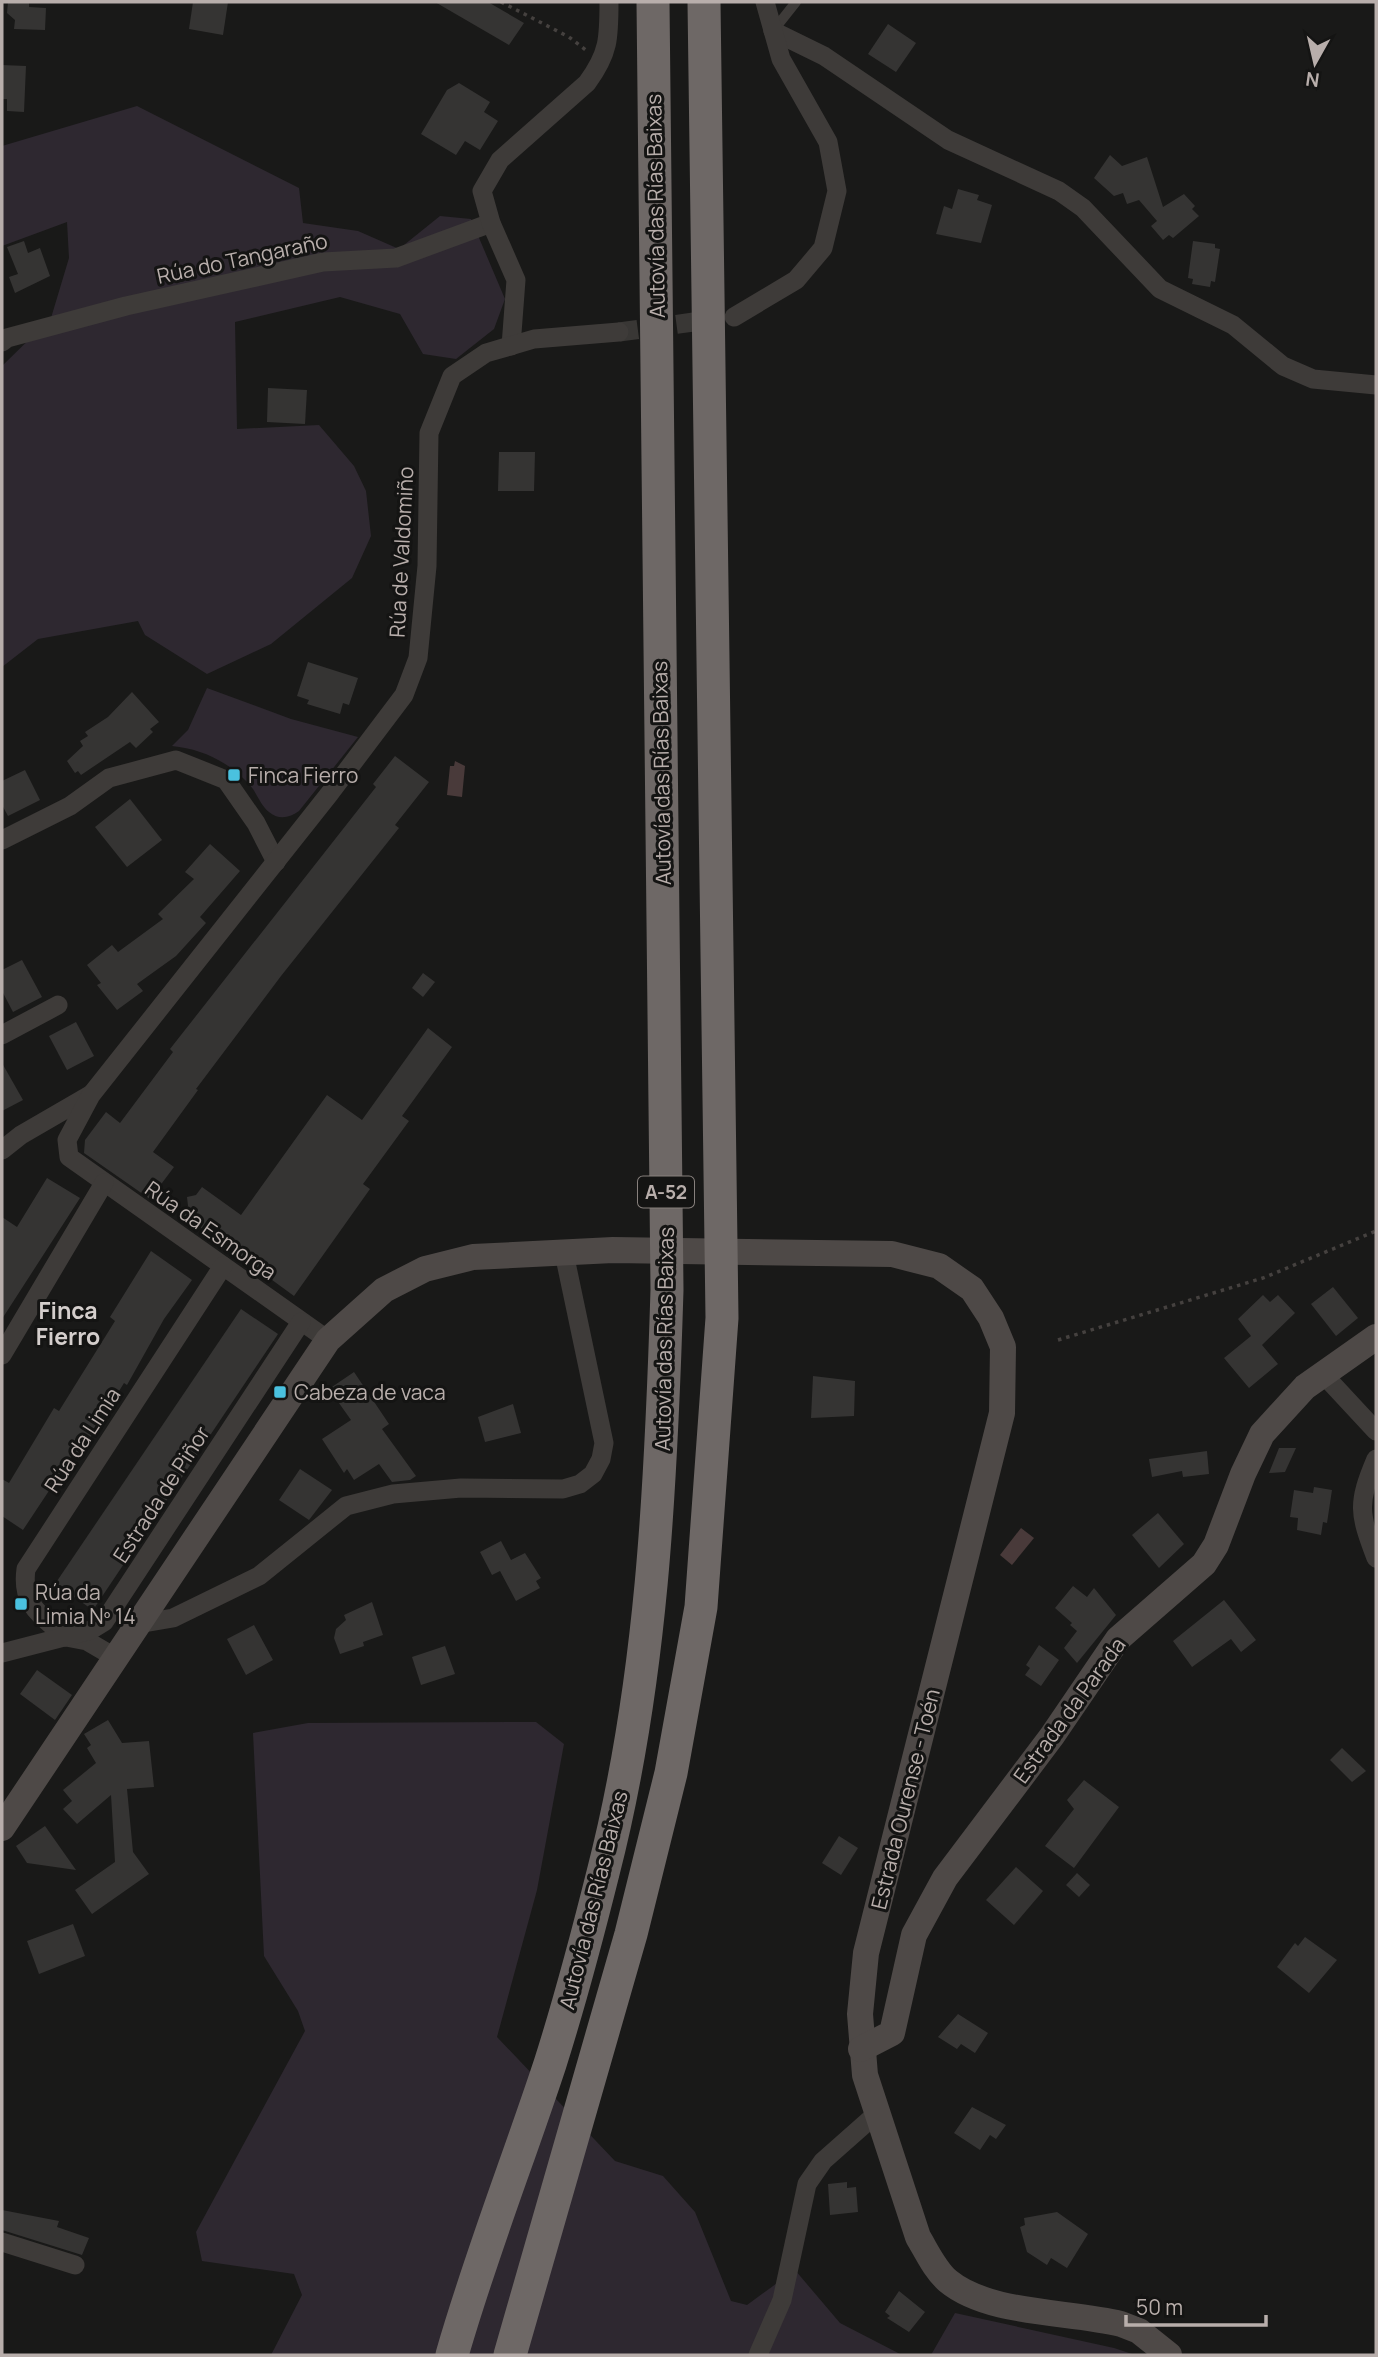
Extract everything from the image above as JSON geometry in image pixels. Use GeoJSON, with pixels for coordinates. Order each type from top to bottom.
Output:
{"type":"FeatureCollection","features":[{"type":"Feature","properties":{"kind":"highway","name":"Autovía das Rías Baixas"},"geometry":{"type":"LineString","coordinates":[[452,2355],[551,2061],[604,1872],[624,1775],[654,1567],[661,1484],[667,1290],[653,2]]}},
{"type":"Feature","properties":{"kind":"highway","name":"Autovía das Rías Baixas"},"geometry":{"type":"LineString","coordinates":[[510,2355],[631,1934],[671,1773],[701,1607],[722,1318],[704,2]]}},
{"type":"Feature","properties":{"kind":"street"},"geometry":{"type":"LineString","coordinates":[[510,346],[516,280],[491,223],[482,191],[500,160],[587,83],[598,67],[609,44],[609,2]]}},
{"type":"Feature","properties":{"kind":"street"},"geometry":{"type":"LineString","coordinates":[[734,317],[796,280],[823,248],[837,191],[828,142],[780,59],[765,2]]}},
{"type":"Feature","properties":{"kind":"street"},"geometry":{"type":"LineString","coordinates":[[773,31],[824,57],[948,139],[1059,191],[1083,208],[1160,289],[1233,325],[1283,366],[1313,379],[1376,385]]}},
{"type":"Feature","properties":{"kind":"street","name":"Rúa do Tangaraño"},"geometry":{"type":"LineString","coordinates":[[2,342],[7,338],[126,306],[323,262],[396,258],[491,223]]}},
{"type":"Feature","properties":{"kind":"street","name":"Rúa de Valdomiño"},"geometry":{"type":"LineString","coordinates":[[69,1157],[67,1140],[90,1095],[276,862],[404,695],[418,658],[426,566],[429,433],[452,376],[486,353],[534,339],[619,332]]}},
{"type":"Feature","properties":{"kind":"street"},"geometry":{"type":"LineString","coordinates":[[2,840],[70,806],[109,778],[176,761],[226,780],[256,823],[276,862]]}},
{"type":"Feature","properties":{"kind":"street"},"geometry":{"type":"LineString","coordinates":[[2,1035],[58,1005]]}},
{"type":"Feature","properties":{"kind":"street","name":"Rúa de Valdomiño"},"geometry":{"type":"LineString","coordinates":[[2,1150],[21,1135],[90,1095]]}},
{"type":"Feature","properties":{"kind":"street","name":"Rúa da Esmorga"},"geometry":{"type":"LineString","coordinates":[[69,1157],[328,1340]]}},
{"type":"Feature","properties":{"kind":"street"},"geometry":{"type":"LineString","coordinates":[[2,1355],[104,1182]]}},
{"type":"Feature","properties":{"kind":"street","name":"Estrada Ourense - Toén"},"geometry":{"type":"LineString","coordinates":[[564,1252],[613,1250],[892,1254],[939,1266],[972,1289],[991,1318],[1003,1347],[1002,1413],[866,1954],[860,1998],[861,2049],[875,2115],[919,2237],[931,2260],[947,2281],[981,2298],[1121,2324],[1139,2331],[1170,2355]]}},
{"type":"Feature","properties":{"kind":"street"},"geometry":{"type":"LineString","coordinates":[[2,1828],[116,1658],[138,1624],[328,1340],[384,1290],[425,1269],[473,1256],[564,1252],[604,1443],[601,1459],[593,1475],[580,1484],[563,1489],[461,1488],[393,1494],[346,1506],[259,1576],[173,1618],[138,1624]]}},
{"type":"Feature","properties":{"kind":"street","name":"Rúa da Limia"},"geometry":{"type":"LineString","coordinates":[[65,1637],[29,1603],[24,1585],[26,1569],[223,1266]]}},
{"type":"Feature","properties":{"kind":"street","name":"Estrada de Piñor"},"geometry":{"type":"LineString","coordinates":[[2,1653],[91,1630],[104,1622],[301,1322]]}},
{"type":"Feature","properties":{"kind":"street","name":"Estrada da Parada"},"geometry":{"type":"LineString","coordinates":[[861,2049],[892,2032],[914,1935],[944,1878],[1052,1736],[1118,1639],[1204,1564],[1216,1545],[1262,1434],[1297,1395],[1376,1337]]}},
{"type":"Feature","properties":{"kind":"street"},"geometry":{"type":"LineString","coordinates":[[1323,1374],[1376,1432]]}},
{"type":"Feature","properties":{"kind":"street"},"geometry":{"type":"LineString","coordinates":[[256,1391],[282,1409]]}},
{"type":"Feature","properties":{"kind":"street"},"geometry":{"type":"LineString","coordinates":[[1376,1459],[1364,1488],[1361,1513],[1376,1558]]}},
{"type":"Feature","properties":{"kind":"street"},"geometry":{"type":"LineString","coordinates":[[65,1637],[87,1641],[116,1658]]}},
{"type":"Feature","properties":{"kind":"street"},"geometry":{"type":"LineString","coordinates":[[758,2355],[782,2300],[807,2184],[823,2161],[875,2115]]}},
{"type":"Feature","properties":{"kind":"street"},"geometry":{"type":"LineString","coordinates":[[2,2242],[75,2265]]}},
{"type":"Feature","properties":{"kind":"lane"},"geometry":{"type":"LineString","coordinates":[[773,31],[796,2]]}},
{"type":"Feature","properties":{"kind":"path"},"geometry":{"type":"LineString","coordinates":[[501,2],[569,37],[589,52],[598,67]]}},
{"type":"Feature","properties":{"kind":"path"},"geometry":{"type":"LineString","coordinates":[[1058,1340],[1263,1278],[1376,1230]]}},
{"type":"Feature","properties":{"kind":"shaded area"},"geometry":{"type":"Polygon","coordinates":[[[137,106],[299,188],[303,223],[358,231],[399,249],[440,216],[471,219],[505,299],[494,329],[456,359],[423,354],[400,314],[340,297],[235,322],[237,429],[319,425],[354,466],[366,491],[371,536],[352,578],[271,644],[207,674],[145,635],[138,621],[38,639],[2,667],[2,366],[51,318],[69,258],[67,222],[2,246],[2,146],[137,106]]]}},
{"type":"Feature","properties":{"kind":"shaded area"},"geometry":{"type":"Polygon","coordinates":[[[207,688],[291,719],[358,737],[299,811],[288,817],[276,816],[264,807],[245,780],[227,765],[195,750],[172,746],[188,730],[207,688]]]}},
{"type":"Feature","properties":{"kind":"shaded area"},"geometry":{"type":"Polygon","coordinates":[[[455,761],[465,766],[462,797],[447,795],[450,766],[454,766],[455,761]]]}},
{"type":"Feature","properties":{"kind":"shaded area"},"geometry":{"type":"Polygon","coordinates":[[[1021,1528],[1034,1538],[1012,1565],[1000,1555],[1021,1528]]]}},
{"type":"Feature","properties":{"kind":"shaded area"},"geometry":{"type":"Polygon","coordinates":[[[536,1722],[564,1744],[537,1890],[497,2037],[615,2161],[663,2176],[695,2212],[731,2301],[747,2305],[795,2270],[840,2323],[902,2355],[271,2355],[302,2295],[294,2274],[202,2261],[196,2232],[305,2031],[298,2011],[264,1956],[253,1733],[308,1723],[536,1722]]]}},
{"type":"Feature","properties":{"kind":"shaded area"},"geometry":{"type":"Polygon","coordinates":[[[955,2313],[1114,2348],[1135,2355],[931,2355],[955,2313]]]}},
{"type":"Feature","properties":{"kind":"building"},"geometry":{"type":"Polygon","coordinates":[[[8,2],[29,2],[29,7],[46,8],[45,30],[14,29],[15,20],[7,13],[8,2]]]}},
{"type":"Feature","properties":{"kind":"building"},"geometry":{"type":"Polygon","coordinates":[[[193,2],[228,2],[223,35],[189,29],[193,2]]]}},
{"type":"Feature","properties":{"kind":"building"},"geometry":{"type":"Polygon","coordinates":[[[435,2],[488,2],[524,23],[509,45],[435,2]]]}},
{"type":"Feature","properties":{"kind":"building"},"geometry":{"type":"Polygon","coordinates":[[[888,24],[916,43],[896,72],[868,54],[888,24]]]}},
{"type":"Feature","properties":{"kind":"building"},"geometry":{"type":"Polygon","coordinates":[[[2,65],[26,66],[24,112],[7,111],[7,99],[2,99],[2,65]]]}},
{"type":"Feature","properties":{"kind":"building"},"geometry":{"type":"Polygon","coordinates":[[[459,83],[490,102],[484,112],[498,121],[480,150],[465,141],[456,155],[421,134],[447,90],[459,83]]]}},
{"type":"Feature","properties":{"kind":"building"},"geometry":{"type":"Polygon","coordinates":[[[1110,155],[1122,166],[1147,157],[1163,207],[1184,194],[1195,206],[1192,209],[1199,216],[1173,238],[1169,235],[1163,240],[1151,226],[1157,221],[1139,200],[1127,204],[1123,193],[1114,196],[1094,178],[1110,155]]]}},
{"type":"Feature","properties":{"kind":"building"},"geometry":{"type":"Polygon","coordinates":[[[958,189],[979,195],[977,200],[992,205],[981,243],[936,234],[944,206],[952,209],[958,189]]]}},
{"type":"Feature","properties":{"kind":"building"},"geometry":{"type":"Polygon","coordinates":[[[24,241],[28,253],[40,248],[50,276],[15,293],[9,277],[18,274],[7,247],[24,241]]]}},
{"type":"Feature","properties":{"kind":"building"},"geometry":{"type":"Polygon","coordinates":[[[1193,241],[1215,244],[1215,248],[1220,249],[1215,282],[1211,281],[1210,287],[1192,284],[1193,279],[1188,278],[1193,241]]]}},
{"type":"Feature","properties":{"kind":"building"},"geometry":{"type":"Polygon","coordinates":[[[268,388],[307,390],[305,424],[267,422],[268,388]]]}},
{"type":"Feature","properties":{"kind":"building"},"geometry":{"type":"Polygon","coordinates":[[[499,452],[535,452],[534,491],[498,491],[499,452]]]}},
{"type":"Feature","properties":{"kind":"building"},"geometry":{"type":"Polygon","coordinates":[[[308,662],[358,678],[349,705],[343,703],[340,714],[307,704],[309,700],[297,696],[308,662]]]}},
{"type":"Feature","properties":{"kind":"building"},"geometry":{"type":"Polygon","coordinates":[[[132,692],[159,722],[150,729],[153,732],[136,748],[130,742],[81,775],[78,771],[75,773],[67,761],[83,746],[80,741],[88,736],[85,732],[108,717],[132,692]]]}},
{"type":"Feature","properties":{"kind":"building"},"geometry":{"type":"Polygon","coordinates":[[[395,756],[429,782],[395,825],[399,828],[281,976],[196,1089],[198,1090],[153,1152],[174,1167],[150,1199],[84,1153],[85,1140],[106,1112],[120,1123],[173,1052],[170,1049],[376,787],[373,784],[395,756]]]}},
{"type":"Feature","properties":{"kind":"building"},"geometry":{"type":"Polygon","coordinates":[[[25,770],[40,800],[8,816],[2,805],[2,781],[25,770]]]}},
{"type":"Feature","properties":{"kind":"building"},"geometry":{"type":"Polygon","coordinates":[[[130,799],[162,840],[127,867],[95,827],[130,799]]]}},
{"type":"Feature","properties":{"kind":"building"},"geometry":{"type":"Polygon","coordinates":[[[210,844],[240,871],[200,917],[206,923],[176,956],[137,984],[143,991],[117,1010],[97,985],[101,983],[87,965],[112,945],[118,952],[163,919],[158,914],[194,879],[185,872],[210,844]]]}},
{"type":"Feature","properties":{"kind":"building"},"geometry":{"type":"Polygon","coordinates":[[[22,960],[42,997],[13,1012],[2,991],[2,970],[22,960]]]}},
{"type":"Feature","properties":{"kind":"building"},"geometry":{"type":"Polygon","coordinates":[[[423,973],[435,982],[423,997],[412,988],[423,973]]]}},
{"type":"Feature","properties":{"kind":"building"},"geometry":{"type":"Polygon","coordinates":[[[76,1022],[94,1056],[67,1070],[49,1036],[76,1022]]]}},
{"type":"Feature","properties":{"kind":"building"},"geometry":{"type":"Polygon","coordinates":[[[428,1028],[452,1047],[402,1116],[409,1121],[363,1184],[370,1189],[294,1296],[182,1214],[188,1206],[187,1197],[196,1195],[202,1187],[241,1215],[327,1095],[362,1120],[428,1028]]]}},
{"type":"Feature","properties":{"kind":"building"},"geometry":{"type":"Polygon","coordinates":[[[2,1063],[23,1100],[2,1111],[2,1063]]]}},
{"type":"Feature","properties":{"kind":"building"},"geometry":{"type":"Polygon","coordinates":[[[47,1178],[80,1198],[2,1319],[2,1217],[17,1227],[47,1178]]]}},
{"type":"Feature","properties":{"kind":"building"},"geometry":{"type":"Polygon","coordinates":[[[151,1251],[192,1280],[164,1319],[127,1385],[124,1383],[77,1459],[72,1456],[23,1530],[2,1516],[2,1479],[9,1483],[54,1408],[59,1411],[115,1321],[110,1317],[151,1251]]]}},
{"type":"Feature","properties":{"kind":"building"},"geometry":{"type":"Polygon","coordinates":[[[1333,1287],[1358,1318],[1336,1336],[1311,1304],[1333,1287]]]}},
{"type":"Feature","properties":{"kind":"building"},"geometry":{"type":"Polygon","coordinates":[[[1263,1295],[1270,1302],[1278,1295],[1295,1313],[1262,1345],[1278,1364],[1249,1388],[1224,1358],[1251,1336],[1238,1319],[1263,1295]]]}},
{"type":"Feature","properties":{"kind":"building"},"geometry":{"type":"Polygon","coordinates":[[[241,1309],[278,1334],[93,1610],[55,1584],[241,1309]]]}},
{"type":"Feature","properties":{"kind":"building"},"geometry":{"type":"Polygon","coordinates":[[[354,1372],[389,1424],[382,1429],[416,1476],[410,1480],[392,1482],[379,1464],[354,1480],[347,1469],[344,1473],[322,1439],[351,1420],[329,1389],[354,1372]]]}},
{"type":"Feature","properties":{"kind":"building"},"geometry":{"type":"Polygon","coordinates":[[[813,1376],[855,1381],[854,1416],[811,1418],[813,1376]]]}},
{"type":"Feature","properties":{"kind":"building"},"geometry":{"type":"Polygon","coordinates":[[[513,1404],[521,1433],[485,1442],[478,1417],[513,1404]]]}},
{"type":"Feature","properties":{"kind":"building"},"geometry":{"type":"Polygon","coordinates":[[[1279,1448],[1296,1448],[1285,1472],[1269,1473],[1279,1448]]]}},
{"type":"Feature","properties":{"kind":"building"},"geometry":{"type":"Polygon","coordinates":[[[1207,1451],[1209,1474],[1183,1477],[1182,1471],[1152,1477],[1149,1459],[1207,1451]]]}},
{"type":"Feature","properties":{"kind":"building"},"geometry":{"type":"Polygon","coordinates":[[[300,1469],[332,1490],[309,1520],[279,1500],[300,1469]]]}},
{"type":"Feature","properties":{"kind":"building"},"geometry":{"type":"Polygon","coordinates":[[[1314,1487],[1332,1490],[1327,1523],[1323,1522],[1321,1535],[1297,1530],[1298,1518],[1290,1517],[1294,1490],[1313,1493],[1314,1487]]]}},
{"type":"Feature","properties":{"kind":"building"},"geometry":{"type":"Polygon","coordinates":[[[1158,1513],[1184,1544],[1159,1568],[1132,1535],[1158,1513]]]}},
{"type":"Feature","properties":{"kind":"building"},"geometry":{"type":"Polygon","coordinates":[[[501,1541],[511,1560],[525,1553],[541,1578],[536,1581],[540,1588],[516,1601],[500,1571],[492,1575],[480,1552],[501,1541]]]}},
{"type":"Feature","properties":{"kind":"building"},"geometry":{"type":"Polygon","coordinates":[[[1073,1586],[1087,1597],[1094,1588],[1116,1615],[1077,1663],[1064,1648],[1077,1631],[1055,1608],[1073,1586]]]}},
{"type":"Feature","properties":{"kind":"building"},"geometry":{"type":"Polygon","coordinates":[[[1224,1600],[1256,1640],[1241,1652],[1231,1639],[1192,1667],[1173,1641],[1224,1600]]]}},
{"type":"Feature","properties":{"kind":"building"},"geometry":{"type":"Polygon","coordinates":[[[372,1602],[383,1635],[363,1642],[364,1646],[340,1654],[334,1638],[336,1629],[346,1620],[344,1615],[372,1602]]]}},
{"type":"Feature","properties":{"kind":"building"},"geometry":{"type":"Polygon","coordinates":[[[254,1625],[273,1660],[246,1675],[227,1639],[254,1625]]]}},
{"type":"Feature","properties":{"kind":"building"},"geometry":{"type":"Polygon","coordinates":[[[1039,1645],[1059,1660],[1041,1686],[1025,1675],[1030,1668],[1026,1665],[1039,1645]]]}},
{"type":"Feature","properties":{"kind":"building"},"geometry":{"type":"Polygon","coordinates":[[[445,1646],[455,1674],[421,1685],[412,1657],[445,1646]]]}},
{"type":"Feature","properties":{"kind":"building"},"geometry":{"type":"Polygon","coordinates":[[[37,1670],[72,1695],[55,1720],[20,1694],[37,1670]]]}},
{"type":"Feature","properties":{"kind":"building"},"geometry":{"type":"Polygon","coordinates":[[[108,1720],[122,1743],[149,1741],[154,1787],[127,1789],[133,1852],[149,1874],[92,1914],[75,1890],[115,1862],[111,1795],[77,1824],[63,1809],[72,1801],[63,1790],[96,1763],[87,1748],[91,1745],[84,1734],[108,1720]]]}},
{"type":"Feature","properties":{"kind":"building"},"geometry":{"type":"Polygon","coordinates":[[[1342,1748],[1366,1771],[1352,1782],[1330,1760],[1342,1748]]]}},
{"type":"Feature","properties":{"kind":"building"},"geometry":{"type":"Polygon","coordinates":[[[1084,1780],[1119,1807],[1074,1868],[1045,1846],[1074,1809],[1067,1800],[1084,1780]]]}},
{"type":"Feature","properties":{"kind":"building"},"geometry":{"type":"Polygon","coordinates":[[[45,1826],[76,1870],[27,1863],[16,1846],[45,1826]]]}},
{"type":"Feature","properties":{"kind":"building"},"geometry":{"type":"Polygon","coordinates":[[[839,1836],[858,1848],[841,1875],[822,1863],[839,1836]]]}},
{"type":"Feature","properties":{"kind":"building"},"geometry":{"type":"Polygon","coordinates":[[[1016,1867],[1043,1891],[1014,1925],[986,1900],[1016,1867]]]}},
{"type":"Feature","properties":{"kind":"building"},"geometry":{"type":"Polygon","coordinates":[[[1077,1873],[1090,1885],[1079,1897],[1066,1885],[1077,1873]]]}},
{"type":"Feature","properties":{"kind":"building"},"geometry":{"type":"Polygon","coordinates":[[[73,1924],[85,1956],[39,1974],[27,1941],[73,1924]]]}},
{"type":"Feature","properties":{"kind":"building"},"geometry":{"type":"Polygon","coordinates":[[[1305,1937],[1337,1960],[1309,1993],[1277,1967],[1295,1943],[1298,1946],[1305,1937]]]}},
{"type":"Feature","properties":{"kind":"building"},"geometry":{"type":"Polygon","coordinates":[[[958,2014],[988,2033],[975,2053],[961,2044],[957,2049],[938,2037],[958,2014]]]}},
{"type":"Feature","properties":{"kind":"building"},"geometry":{"type":"Polygon","coordinates":[[[972,2107],[1006,2125],[996,2139],[990,2135],[980,2150],[954,2133],[972,2107]]]}},
{"type":"Feature","properties":{"kind":"building"},"geometry":{"type":"Polygon","coordinates":[[[847,2182],[847,2188],[856,2187],[858,2212],[830,2215],[828,2184],[847,2182]]]}},
{"type":"Feature","properties":{"kind":"building"},"geometry":{"type":"Polygon","coordinates":[[[2,2210],[59,2221],[57,2227],[89,2238],[82,2255],[2,2230],[2,2210]]]}},
{"type":"Feature","properties":{"kind":"building"},"geometry":{"type":"Polygon","coordinates":[[[1057,2212],[1088,2234],[1067,2268],[1051,2258],[1047,2265],[1027,2252],[1020,2227],[1025,2225],[1024,2218],[1057,2212]]]}},
{"type":"Feature","properties":{"kind":"building"},"geometry":{"type":"Polygon","coordinates":[[[899,2291],[925,2312],[909,2332],[887,2318],[890,2316],[885,2312],[899,2291]]]}},
{"type":"Feature","properties":{"kind":"tunnel"},"geometry":{"type":"LineString","coordinates":[[619,332],[716,319]]}},
{"type":"Feature","properties":{"kind":"place","name":"Finca Fierro"},"geometry":{"type":"Point","coordinates":[234,775]}},
{"type":"Feature","properties":{"kind":"place","name":"Cabeza de vaca"},"geometry":{"type":"Point","coordinates":[280,1392]}},
{"type":"Feature","properties":{"kind":"place","name":"Rúa da Limia Nº 14"},"geometry":{"type":"Point","coordinates":[21,1604]}},
{"type":"Feature","properties":{"kind":"district","name":"Finca Fierro"},"geometry":{"type":"Point","coordinates":[68,1323]}}]}
